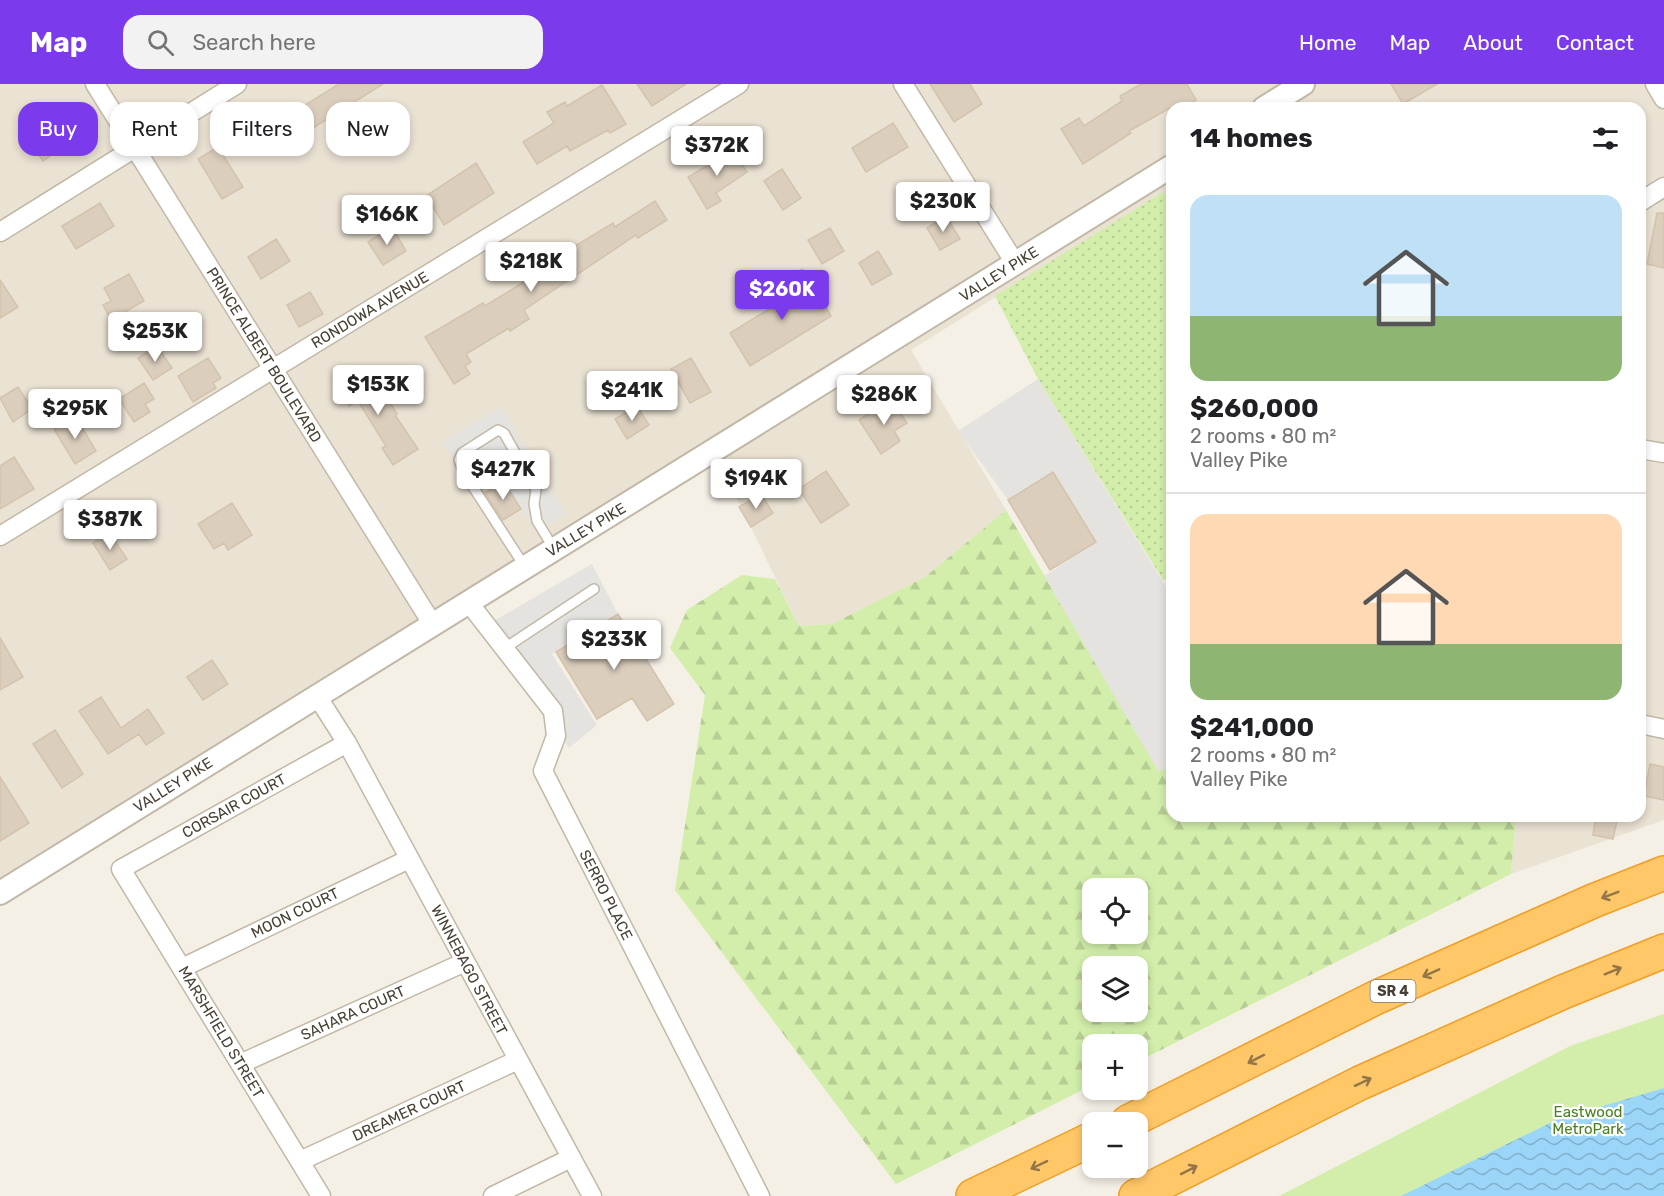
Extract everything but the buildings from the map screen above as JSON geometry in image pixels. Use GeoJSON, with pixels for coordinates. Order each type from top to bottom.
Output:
{"type":"FeatureCollection","features":[{"type":"Feature","properties":{"kind":"highway","name":"SR 4"},"geometry":{"type":"LineString","coordinates":[[1148,1112],[1375,998],[1593,901],[1664,873]]}},
{"type":"Feature","properties":{"kind":"highway"},"geometry":{"type":"LineString","coordinates":[[1136,1196],[1360,1083],[1563,992],[1664,951]]}},
{"type":"Feature","properties":{"kind":"highway"},"geometry":{"type":"LineString","coordinates":[[973,1196],[1082,1144]]}},
{"type":"Feature","properties":{"kind":"street","name":"PRINCE ALBERT BOULEVARD"},"geometry":{"type":"LineString","coordinates":[[95,84],[110,108]]}},
{"type":"Feature","properties":{"kind":"street"},"geometry":{"type":"LineString","coordinates":[[198,108],[237,84]]}},
{"type":"Feature","properties":{"kind":"street","name":"RONDOWA AVENUE"},"geometry":{"type":"LineString","coordinates":[[0,536],[739,84]]}},
{"type":"Feature","properties":{"kind":"street"},"geometry":{"type":"LineString","coordinates":[[903,84],[1015,263]]}},
{"type":"Feature","properties":{"kind":"street"},"geometry":{"type":"LineString","coordinates":[[1274,102],[1303,84]]}},
{"type":"Feature","properties":{"kind":"street"},"geometry":{"type":"LineString","coordinates":[[1655,84],[1664,99]]}},
{"type":"Feature","properties":{"kind":"street"},"geometry":{"type":"LineString","coordinates":[[0,232],[122,156]]}},
{"type":"Feature","properties":{"kind":"street","name":"PRINCE ALBERT BOULEVARD"},"geometry":{"type":"LineString","coordinates":[[140,156],[434,625]]}},
{"type":"Feature","properties":{"kind":"street","name":"VALLEY PIKE"},"geometry":{"type":"LineString","coordinates":[[0,893],[1166,170]]}},
{"type":"Feature","properties":{"kind":"street"},"geometry":{"type":"LineString","coordinates":[[1646,198],[1664,187]]}},
{"type":"Feature","properties":{"kind":"street"},"geometry":{"type":"LineString","coordinates":[[1646,450],[1664,453]]}},
{"type":"Feature","properties":{"kind":"street","name":"SERRO PLACE"},"geometry":{"type":"LineString","coordinates":[[469,603],[553,711],[556,736],[543,771],[760,1196]]}},
{"type":"Feature","properties":{"kind":"street","name":"WINNEBAGO STREET"},"geometry":{"type":"LineString","coordinates":[[317,696],[347,743],[592,1196]]}},
{"type":"Feature","properties":{"kind":"street"},"geometry":{"type":"LineString","coordinates":[[1646,725],[1664,729]]}},
{"type":"Feature","properties":{"kind":"street","name":"CORSAIR COURT"},"geometry":{"type":"LineString","coordinates":[[121,869],[347,743]]}},
{"type":"Feature","properties":{"kind":"street","name":"MOON COURT"},"geometry":{"type":"LineString","coordinates":[[182,968],[409,859]]}},
{"type":"Feature","properties":{"kind":"street","name":"MARSHFIELD STREET"},"geometry":{"type":"LineString","coordinates":[[121,869],[321,1196]]}},
{"type":"Feature","properties":{"kind":"street","name":"SAHARA COURT"},"geometry":{"type":"LineString","coordinates":[[240,1064],[465,962]]}},
{"type":"Feature","properties":{"kind":"street","name":"DREAMER COURT"},"geometry":{"type":"LineString","coordinates":[[300,1161],[518,1060]]}},
{"type":"Feature","properties":{"kind":"street"},"geometry":{"type":"LineString","coordinates":[[493,1196],[572,1158]]}},
{"type":"Feature","properties":{"kind":"lane"},"geometry":{"type":"LineString","coordinates":[[526,567],[464,473],[459,460],[462,453],[498,430],[504,433],[536,490],[534,504],[537,520],[554,549]]}},
{"type":"Feature","properties":{"kind":"lane"},"geometry":{"type":"LineString","coordinates":[[505,648],[594,589]]}},
{"type":"Feature","properties":{"kind":"shaded area"},"geometry":{"type":"Polygon","coordinates":[[[0,84],[1664,84],[1664,820],[1511,874],[1515,822],[1646,822],[1646,102],[1166,102],[1166,197],[1163,192],[911,350],[1006,510],[925,577],[832,624],[799,626],[714,452],[0,894],[0,84]]]}},
{"type":"Feature","properties":{"kind":"shaded area"},"geometry":{"type":"Polygon","coordinates":[[[1038,379],[1166,587],[1166,768],[1159,772],[1044,576],[1096,542],[1053,473],[1008,500],[958,431],[1038,379]]]}},
{"type":"Feature","properties":{"kind":"shaded area"},"geometry":{"type":"Polygon","coordinates":[[[501,407],[566,514],[536,532],[502,477],[475,493],[443,442],[501,407]]]}},
{"type":"Feature","properties":{"kind":"shaded area"},"geometry":{"type":"Polygon","coordinates":[[[592,564],[618,614],[552,654],[597,725],[569,748],[480,629],[592,564]]]}},
{"type":"Feature","properties":{"kind":"green space"},"geometry":{"type":"Polygon","coordinates":[[[1163,192],[1166,197],[1166,578],[1163,580],[1038,379],[995,296],[1163,192]]]}},
{"type":"Feature","properties":{"kind":"green space"},"geometry":{"type":"Polygon","coordinates":[[[1006,510],[1159,771],[1166,768],[1166,822],[1515,822],[1511,874],[1148,1056],[1148,1034],[1082,1034],[1082,1090],[896,1184],[675,890],[705,695],[670,648],[687,610],[742,575],[775,579],[799,626],[832,624],[925,577],[1006,510]]]}},
{"type":"Feature","properties":{"kind":"green space","name":"Eastwood MetroPark"},"geometry":{"type":"Polygon","coordinates":[[[1664,1014],[1664,1196],[1279,1196],[1570,1046],[1664,1014]]]}},
{"type":"Feature","properties":{"kind":"water"},"geometry":{"type":"Polygon","coordinates":[[[1664,1088],[1664,1196],[1401,1196],[1556,1120],[1664,1088]]]}}]}
